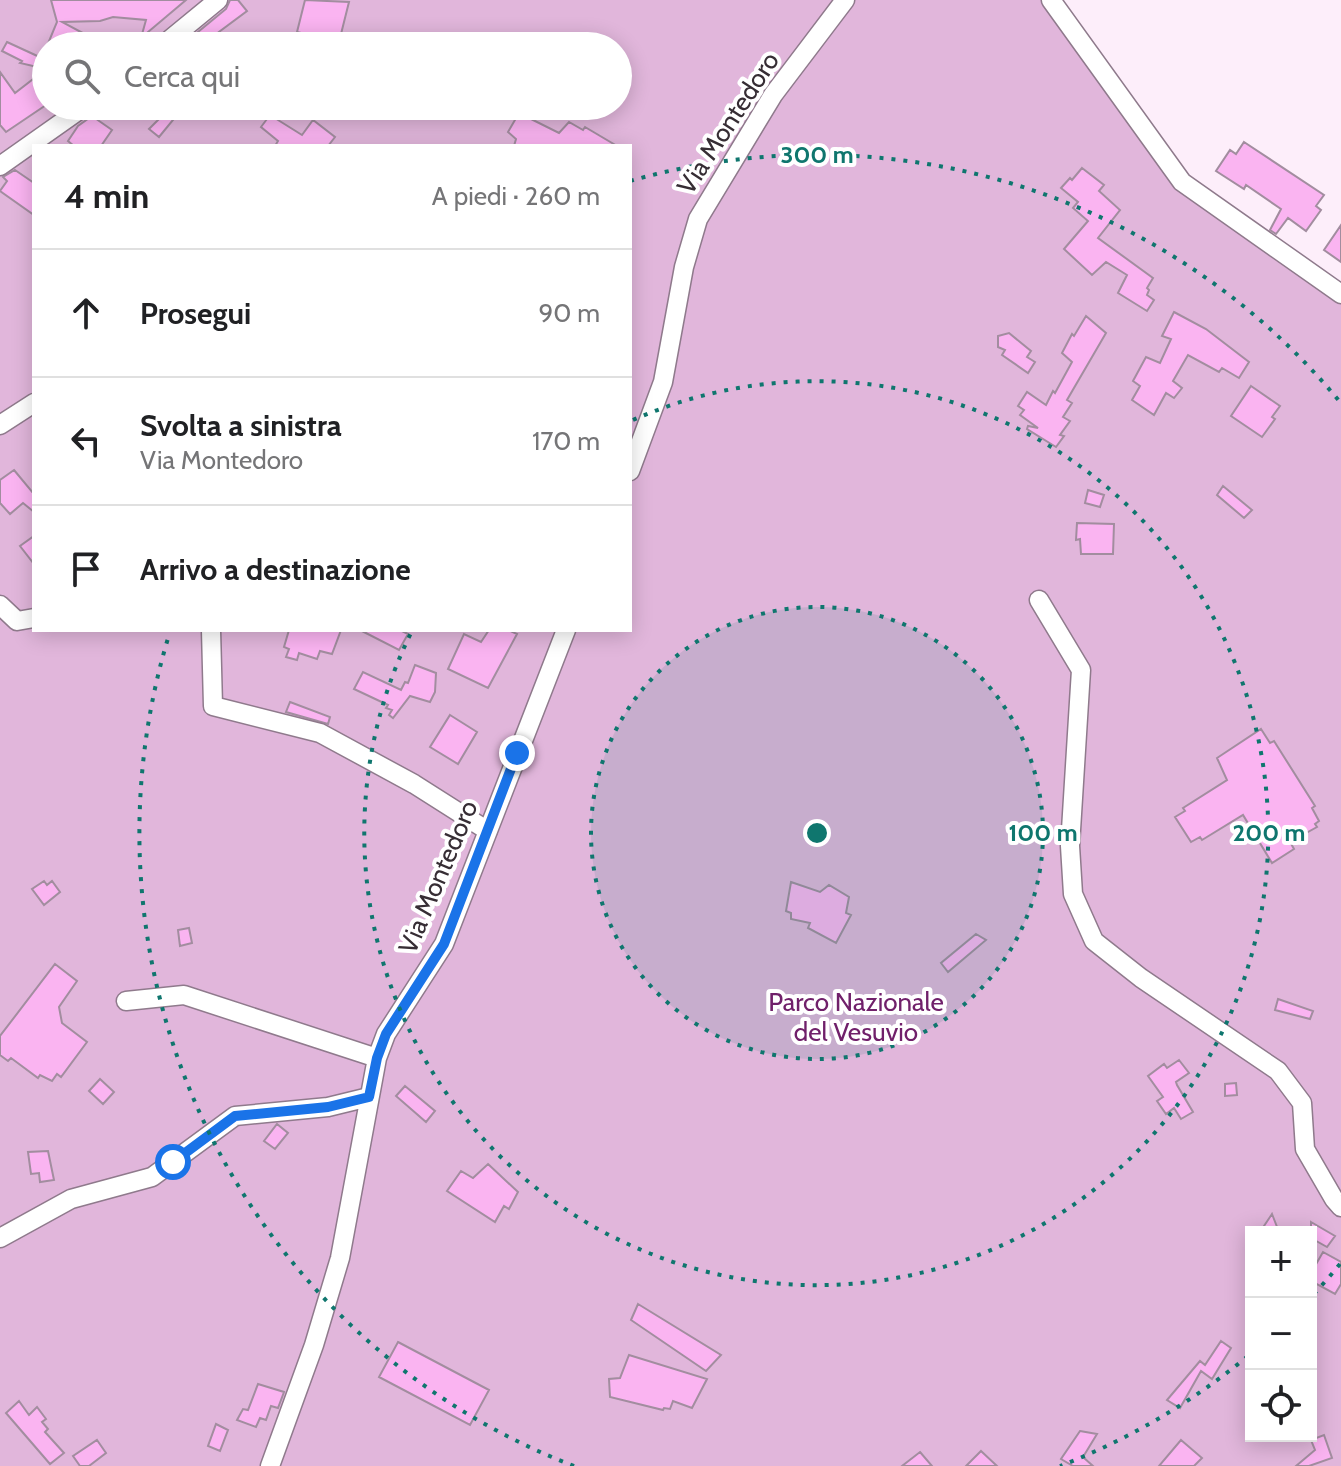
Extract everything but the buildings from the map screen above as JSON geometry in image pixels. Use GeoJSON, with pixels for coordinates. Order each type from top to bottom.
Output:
{"type":"FeatureCollection","features":[{"type":"Feature","properties":{"kind":"street"},"geometry":{"type":"LineString","coordinates":[[179,32],[218,0]]}},
{"type":"Feature","properties":{"kind":"street","name":"Via Montedoro"},"geometry":{"type":"LineString","coordinates":[[632,466],[663,382],[684,267],[698,219],[773,95],[845,0]]}},
{"type":"Feature","properties":{"kind":"street"},"geometry":{"type":"LineString","coordinates":[[1051,0],[1182,182],[1341,294]]}},
{"type":"Feature","properties":{"kind":"street"},"geometry":{"type":"LineString","coordinates":[[0,166],[65,120]]}},
{"type":"Feature","properties":{"kind":"street"},"geometry":{"type":"LineString","coordinates":[[0,425],[32,404]]}},
{"type":"Feature","properties":{"kind":"street"},"geometry":{"type":"LineString","coordinates":[[1039,600],[1081,670],[1070,846],[1073,894],[1094,941],[1141,978],[1278,1071],[1302,1103],[1305,1149],[1341,1207]]}},
{"type":"Feature","properties":{"kind":"street"},"geometry":{"type":"LineString","coordinates":[[0,605],[17,621],[32,618]]}},
{"type":"Feature","properties":{"kind":"street"},"geometry":{"type":"LineString","coordinates":[[211,632],[213,706],[320,733],[414,784],[488,831]]}},
{"type":"Feature","properties":{"kind":"street","name":"Via Montedoro"},"geometry":{"type":"LineString","coordinates":[[270,1466],[314,1345],[340,1258],[377,1058],[386,1034],[444,944],[565,632]]}},
{"type":"Feature","properties":{"kind":"street"},"geometry":{"type":"LineString","coordinates":[[126,1001],[184,995],[377,1058]]}},
{"type":"Feature","properties":{"kind":"street"},"geometry":{"type":"LineString","coordinates":[[0,1238],[71,1199],[152,1177],[235,1116],[328,1107],[369,1097]]}},
{"type":"Feature","properties":{"kind":"green space","name":"Parco Nazionale del Vesuvio"},"geometry":{"type":"Polygon","coordinates":[[[0,0],[1059,0],[1182,175],[1341,288],[1341,1466],[0,1466],[0,0]]]}},
{"type":"Feature","properties":{"kind":"route"},"geometry":{"type":"LineString","coordinates":[[173,1162],[235,1116],[328,1107],[369,1097],[377,1058],[386,1034],[444,944],[517,753]]}}]}
